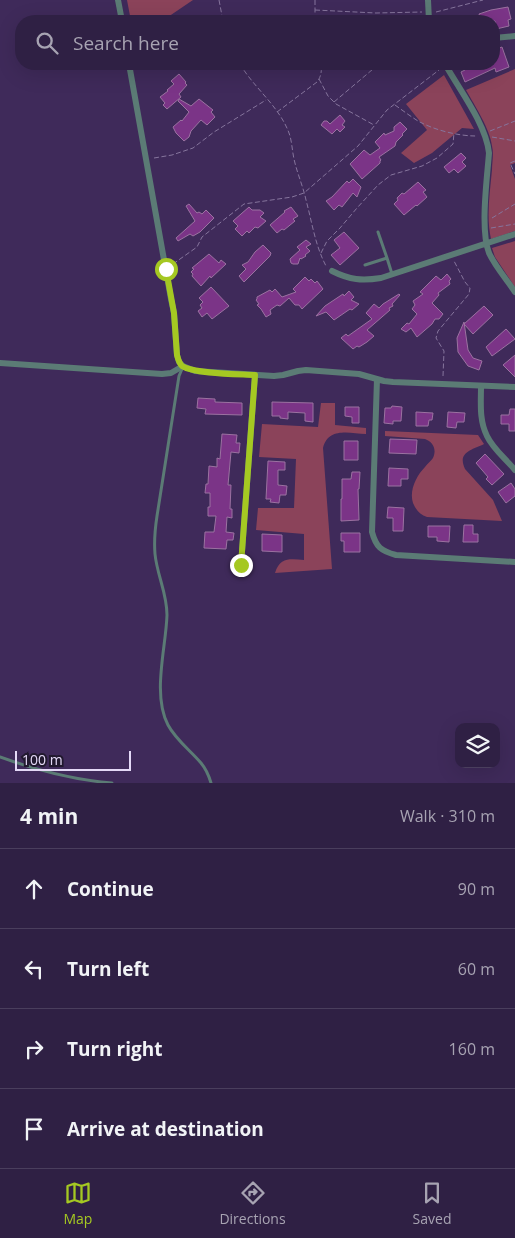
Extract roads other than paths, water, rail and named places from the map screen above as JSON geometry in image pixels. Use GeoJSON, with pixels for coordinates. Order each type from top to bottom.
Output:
{"type":"FeatureCollection","features":[{"type":"Feature","properties":{"kind":"street"},"geometry":{"type":"LineString","coordinates":[[118,0],[121,15]]}},
{"type":"Feature","properties":{"kind":"street"},"geometry":{"type":"LineString","coordinates":[[428,0],[428,15]]}},
{"type":"Feature","properties":{"kind":"street"},"geometry":{"type":"LineString","coordinates":[[500,37],[515,36]]}},
{"type":"Feature","properties":{"kind":"street"},"geometry":{"type":"LineString","coordinates":[[130,70],[174,313],[177,355],[182,366],[195,371],[255,375],[283,375],[306,370],[359,374],[393,382],[515,387]]}},
{"type":"Feature","properties":{"kind":"street"},"geometry":{"type":"LineString","coordinates":[[451,70],[475,114],[488,145],[486,244],[491,257],[515,292]]}},
{"type":"Feature","properties":{"kind":"street"},"geometry":{"type":"LineString","coordinates":[[332,271],[356,280],[368,280],[451,256],[515,234]]}},
{"type":"Feature","properties":{"kind":"street"},"geometry":{"type":"LineString","coordinates":[[0,363],[162,374],[172,373],[182,366]]}},
{"type":"Feature","properties":{"kind":"street"},"geometry":{"type":"LineString","coordinates":[[241,565],[255,375]]}},
{"type":"Feature","properties":{"kind":"street"},"geometry":{"type":"LineString","coordinates":[[377,379],[372,532],[378,546],[387,552],[396,554],[515,562]]}},
{"type":"Feature","properties":{"kind":"street"},"geometry":{"type":"LineString","coordinates":[[481,386],[482,424],[487,437],[515,470]]}},
{"type":"Feature","properties":{"kind":"lane"},"geometry":{"type":"LineString","coordinates":[[378,232],[392,274]]}},
{"type":"Feature","properties":{"kind":"lane"},"geometry":{"type":"LineString","coordinates":[[365,264],[387,258]]}},
{"type":"Feature","properties":{"kind":"lane"},"geometry":{"type":"LineString","coordinates":[[182,366],[155,534],[155,555],[167,613],[161,683],[162,707],[168,724],[177,738],[202,764],[211,783]]}},
{"type":"Feature","properties":{"kind":"lane"},"geometry":{"type":"LineString","coordinates":[[0,757],[66,776],[112,783]]}}]}
